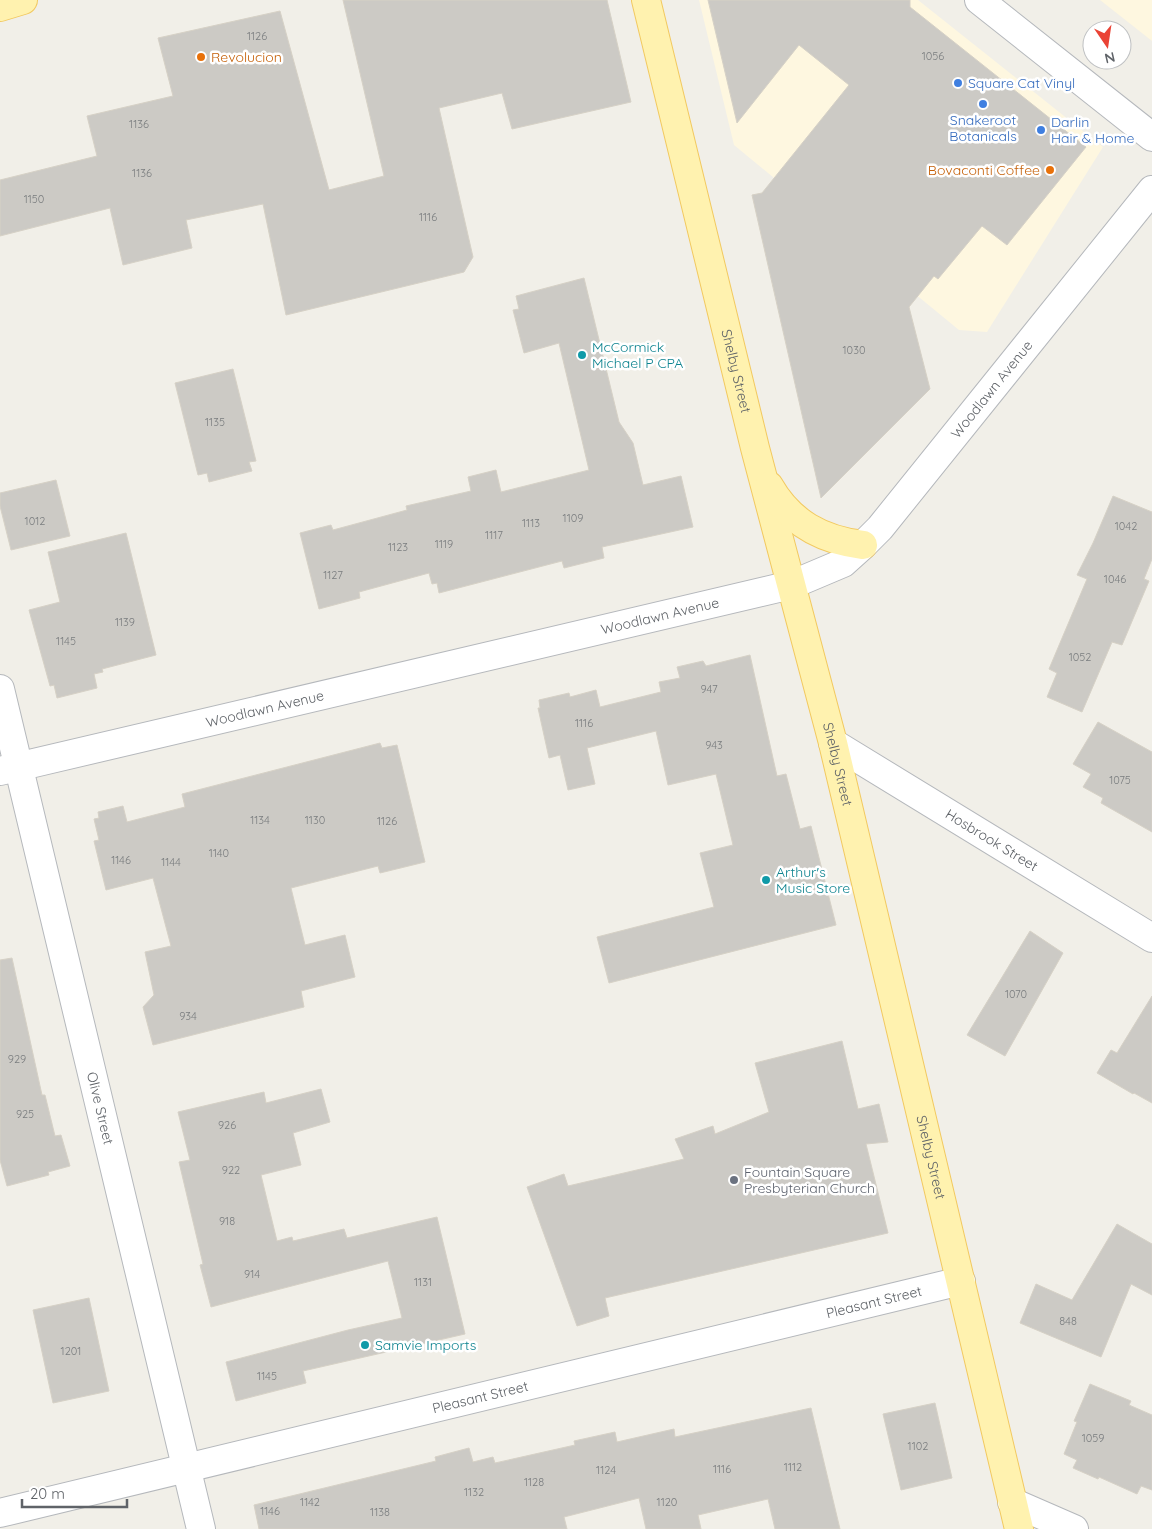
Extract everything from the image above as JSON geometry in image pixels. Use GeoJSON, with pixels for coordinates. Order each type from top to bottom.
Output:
{"type":"FeatureCollection","features":[{"type":"Feature","properties":{"kind":"main road"},"geometry":{"type":"LineString","coordinates":[[0,7],[22,0]]}},
{"type":"Feature","properties":{"kind":"main road","name":"Shelby Street"},"geometry":{"type":"LineString","coordinates":[[646,0],[762,474],[833,743],[1019,1529]]}},
{"type":"Feature","properties":{"kind":"main road"},"geometry":{"type":"LineString","coordinates":[[762,474],[776,498],[799,521],[820,535],[863,546]]}},
{"type":"Feature","properties":{"kind":"street"},"geometry":{"type":"LineString","coordinates":[[979,0],[1152,137]]}},
{"type":"Feature","properties":{"kind":"street","name":"Woodlawn Avenue"},"geometry":{"type":"LineString","coordinates":[[9,769],[791,585],[843,563],[880,528],[1152,190]]}},
{"type":"Feature","properties":{"kind":"street","name":"Olive Street"},"geometry":{"type":"LineString","coordinates":[[0,689],[9,769],[201,1529]]}},
{"type":"Feature","properties":{"kind":"street","name":"Hosbrook Street"},"geometry":{"type":"LineString","coordinates":[[833,743],[1152,938]]}},
{"type":"Feature","properties":{"kind":"street","name":"Pleasant Street"},"geometry":{"type":"LineString","coordinates":[[0,1513],[960,1281]]}},
{"type":"Feature","properties":{"kind":"street"},"geometry":{"type":"LineString","coordinates":[[1012,1502],[1074,1529]]}},
{"type":"Feature","properties":{"kind":"shaded area"},"geometry":{"type":"Polygon","coordinates":[[[699,0],[918,0],[1103,147],[987,332],[959,330],[734,145],[699,0]]]}},
{"type":"Feature","properties":{"kind":"shaded area"},"geometry":{"type":"Polygon","coordinates":[[[1100,0],[1152,0],[1152,41],[1132,25],[1132,20],[1125,20],[1100,0]]]}},
{"type":"Feature","properties":{"kind":"building"},"geometry":{"type":"Polygon","coordinates":[[[343,0],[607,0],[631,102],[512,129],[502,93],[439,108],[473,257],[464,272],[286,315],[263,204],[186,220],[192,248],[123,265],[110,208],[0,236],[0,180],[97,156],[87,116],[173,96],[158,38],[280,11],[329,190],[384,176],[343,0]]]}},
{"type":"Feature","properties":{"kind":"building"},"geometry":{"type":"Polygon","coordinates":[[[708,0],[910,0],[910,7],[1086,147],[1007,245],[982,226],[938,279],[934,276],[909,307],[930,389],[821,498],[752,195],[762,193],[849,85],[799,45],[737,123],[708,0]]]}},
{"type":"Feature","properties":{"kind":"building"},"geometry":{"type":"Polygon","coordinates":[[[584,278],[619,422],[633,443],[643,485],[681,476],[693,527],[602,547],[604,558],[564,568],[562,561],[439,593],[437,583],[432,584],[429,573],[359,592],[360,598],[319,609],[300,533],[331,525],[333,530],[407,510],[406,506],[471,491],[468,477],[496,470],[501,492],[589,470],[559,343],[524,353],[513,310],[519,309],[516,296],[584,278]]]}},
{"type":"Feature","properties":{"kind":"building"},"geometry":{"type":"Polygon","coordinates":[[[233,369],[256,461],[249,462],[252,471],[209,482],[207,473],[198,475],[175,383],[233,369]]]}},
{"type":"Feature","properties":{"kind":"building"},"geometry":{"type":"Polygon","coordinates":[[[56,480],[70,536],[11,550],[0,506],[0,493],[56,480]]]}},
{"type":"Feature","properties":{"kind":"building"},"geometry":{"type":"Polygon","coordinates":[[[1113,496],[1152,512],[1152,559],[1144,579],[1149,581],[1122,645],[1112,642],[1082,712],[1047,697],[1057,673],[1049,669],[1087,579],[1077,575],[1113,496]]]}},
{"type":"Feature","properties":{"kind":"building"},"geometry":{"type":"Polygon","coordinates":[[[126,533],[156,655],[102,669],[103,672],[94,674],[97,688],[57,698],[54,685],[50,686],[29,610],[60,602],[48,552],[126,533]]]}},
{"type":"Feature","properties":{"kind":"building"},"geometry":{"type":"Polygon","coordinates":[[[750,655],[777,776],[786,774],[800,829],[811,826],[836,925],[609,983],[597,937],[714,907],[700,853],[733,845],[716,774],[668,785],[656,731],[587,748],[595,784],[568,790],[560,755],[549,758],[538,708],[540,708],[539,700],[569,693],[570,697],[596,690],[600,707],[661,692],[659,682],[680,678],[677,667],[703,661],[706,666],[750,655]]]}},
{"type":"Feature","properties":{"kind":"building"},"geometry":{"type":"Polygon","coordinates":[[[1098,722],[1152,752],[1152,832],[1101,803],[1103,798],[1083,787],[1091,774],[1073,764],[1098,722]]]}},
{"type":"Feature","properties":{"kind":"building"},"geometry":{"type":"Polygon","coordinates":[[[380,743],[382,748],[397,745],[425,862],[380,873],[378,866],[291,888],[305,945],[345,935],[355,977],[301,991],[304,1007],[153,1045],[143,1007],[154,995],[145,952],[171,946],[153,878],[106,890],[94,841],[99,840],[94,819],[99,818],[98,812],[123,806],[127,822],[185,807],[182,794],[380,743]]]}},
{"type":"Feature","properties":{"kind":"building"},"geometry":{"type":"Polygon","coordinates":[[[1030,931],[1063,953],[1005,1056],[967,1035],[1030,931]]]}},
{"type":"Feature","properties":{"kind":"building"},"geometry":{"type":"Polygon","coordinates":[[[12,958],[42,1095],[45,1095],[55,1136],[61,1135],[70,1166],[48,1172],[49,1175],[7,1186],[0,1160],[0,960],[12,958]]]}},
{"type":"Feature","properties":{"kind":"building"},"geometry":{"type":"Polygon","coordinates":[[[1152,996],[1152,1103],[1097,1073],[1111,1050],[1117,1053],[1152,996]]]}},
{"type":"Feature","properties":{"kind":"building","name":"Fountain Square Presbyterian Church"},"geometry":{"type":"Polygon","coordinates":[[[842,1041],[858,1109],[879,1104],[888,1142],[866,1144],[888,1233],[605,1298],[609,1316],[577,1326],[527,1187],[564,1174],[568,1186],[684,1159],[675,1139],[713,1126],[715,1134],[769,1112],[755,1063],[842,1041]]]}},
{"type":"Feature","properties":{"kind":"building"},"geometry":{"type":"Polygon","coordinates":[[[321,1089],[330,1122],[293,1133],[301,1165],[261,1175],[277,1241],[292,1237],[293,1241],[344,1229],[347,1238],[437,1217],[465,1334],[303,1371],[306,1383],[236,1401],[226,1362],[402,1318],[388,1261],[211,1307],[200,1265],[203,1264],[179,1162],[190,1160],[178,1112],[264,1092],[266,1103],[321,1089]]]}},
{"type":"Feature","properties":{"kind":"building"},"geometry":{"type":"Polygon","coordinates":[[[1117,1224],[1152,1244],[1152,1295],[1131,1284],[1101,1357],[1020,1323],[1036,1284],[1072,1300],[1117,1224]]]}},
{"type":"Feature","properties":{"kind":"building"},"geometry":{"type":"Polygon","coordinates":[[[89,1298],[109,1391],[53,1403],[33,1310],[89,1298]]]}},
{"type":"Feature","properties":{"kind":"building"},"geometry":{"type":"Polygon","coordinates":[[[1090,1384],[1131,1401],[1129,1405],[1152,1415],[1152,1490],[1141,1486],[1137,1494],[1099,1477],[1098,1479],[1073,1468],[1077,1460],[1064,1454],[1077,1422],[1074,1421],[1090,1384]]]}},
{"type":"Feature","properties":{"kind":"building"},"geometry":{"type":"Polygon","coordinates":[[[935,1403],[952,1478],[901,1490],[883,1414],[935,1403]]]}},
{"type":"Feature","properties":{"kind":"building"},"geometry":{"type":"Polygon","coordinates":[[[811,1408],[840,1529],[775,1529],[768,1499],[698,1515],[701,1529],[646,1529],[639,1498],[564,1517],[567,1529],[259,1529],[254,1505],[436,1461],[435,1457],[469,1448],[473,1462],[493,1457],[495,1463],[575,1445],[574,1441],[615,1432],[617,1442],[674,1429],[675,1437],[811,1408]]]}},
{"type":"Feature","properties":{"kind":"place","name":"Revolucion"},"geometry":{"type":"Point","coordinates":[201,57]}},
{"type":"Feature","properties":{"kind":"place","name":"Square Cat Vinyl"},"geometry":{"type":"Point","coordinates":[958,83]}},
{"type":"Feature","properties":{"kind":"place","name":"Snakeroot Botanicals"},"geometry":{"type":"Point","coordinates":[983,104]}},
{"type":"Feature","properties":{"kind":"place","name":"Darlin Hair & Home"},"geometry":{"type":"Point","coordinates":[1041,130]}},
{"type":"Feature","properties":{"kind":"place","name":"Bovaconti Coffee"},"geometry":{"type":"Point","coordinates":[1050,170]}},
{"type":"Feature","properties":{"kind":"place","name":"McCormick Michael P CPA"},"geometry":{"type":"Point","coordinates":[582,355]}},
{"type":"Feature","properties":{"kind":"place","name":"Arthur's Music Store"},"geometry":{"type":"Point","coordinates":[766,880]}},
{"type":"Feature","properties":{"kind":"place","name":"Fountain Square Presbyterian Church"},"geometry":{"type":"Point","coordinates":[734,1180]}},
{"type":"Feature","properties":{"kind":"place","name":"Samvie Imports"},"geometry":{"type":"Point","coordinates":[365,1345]}}]}
